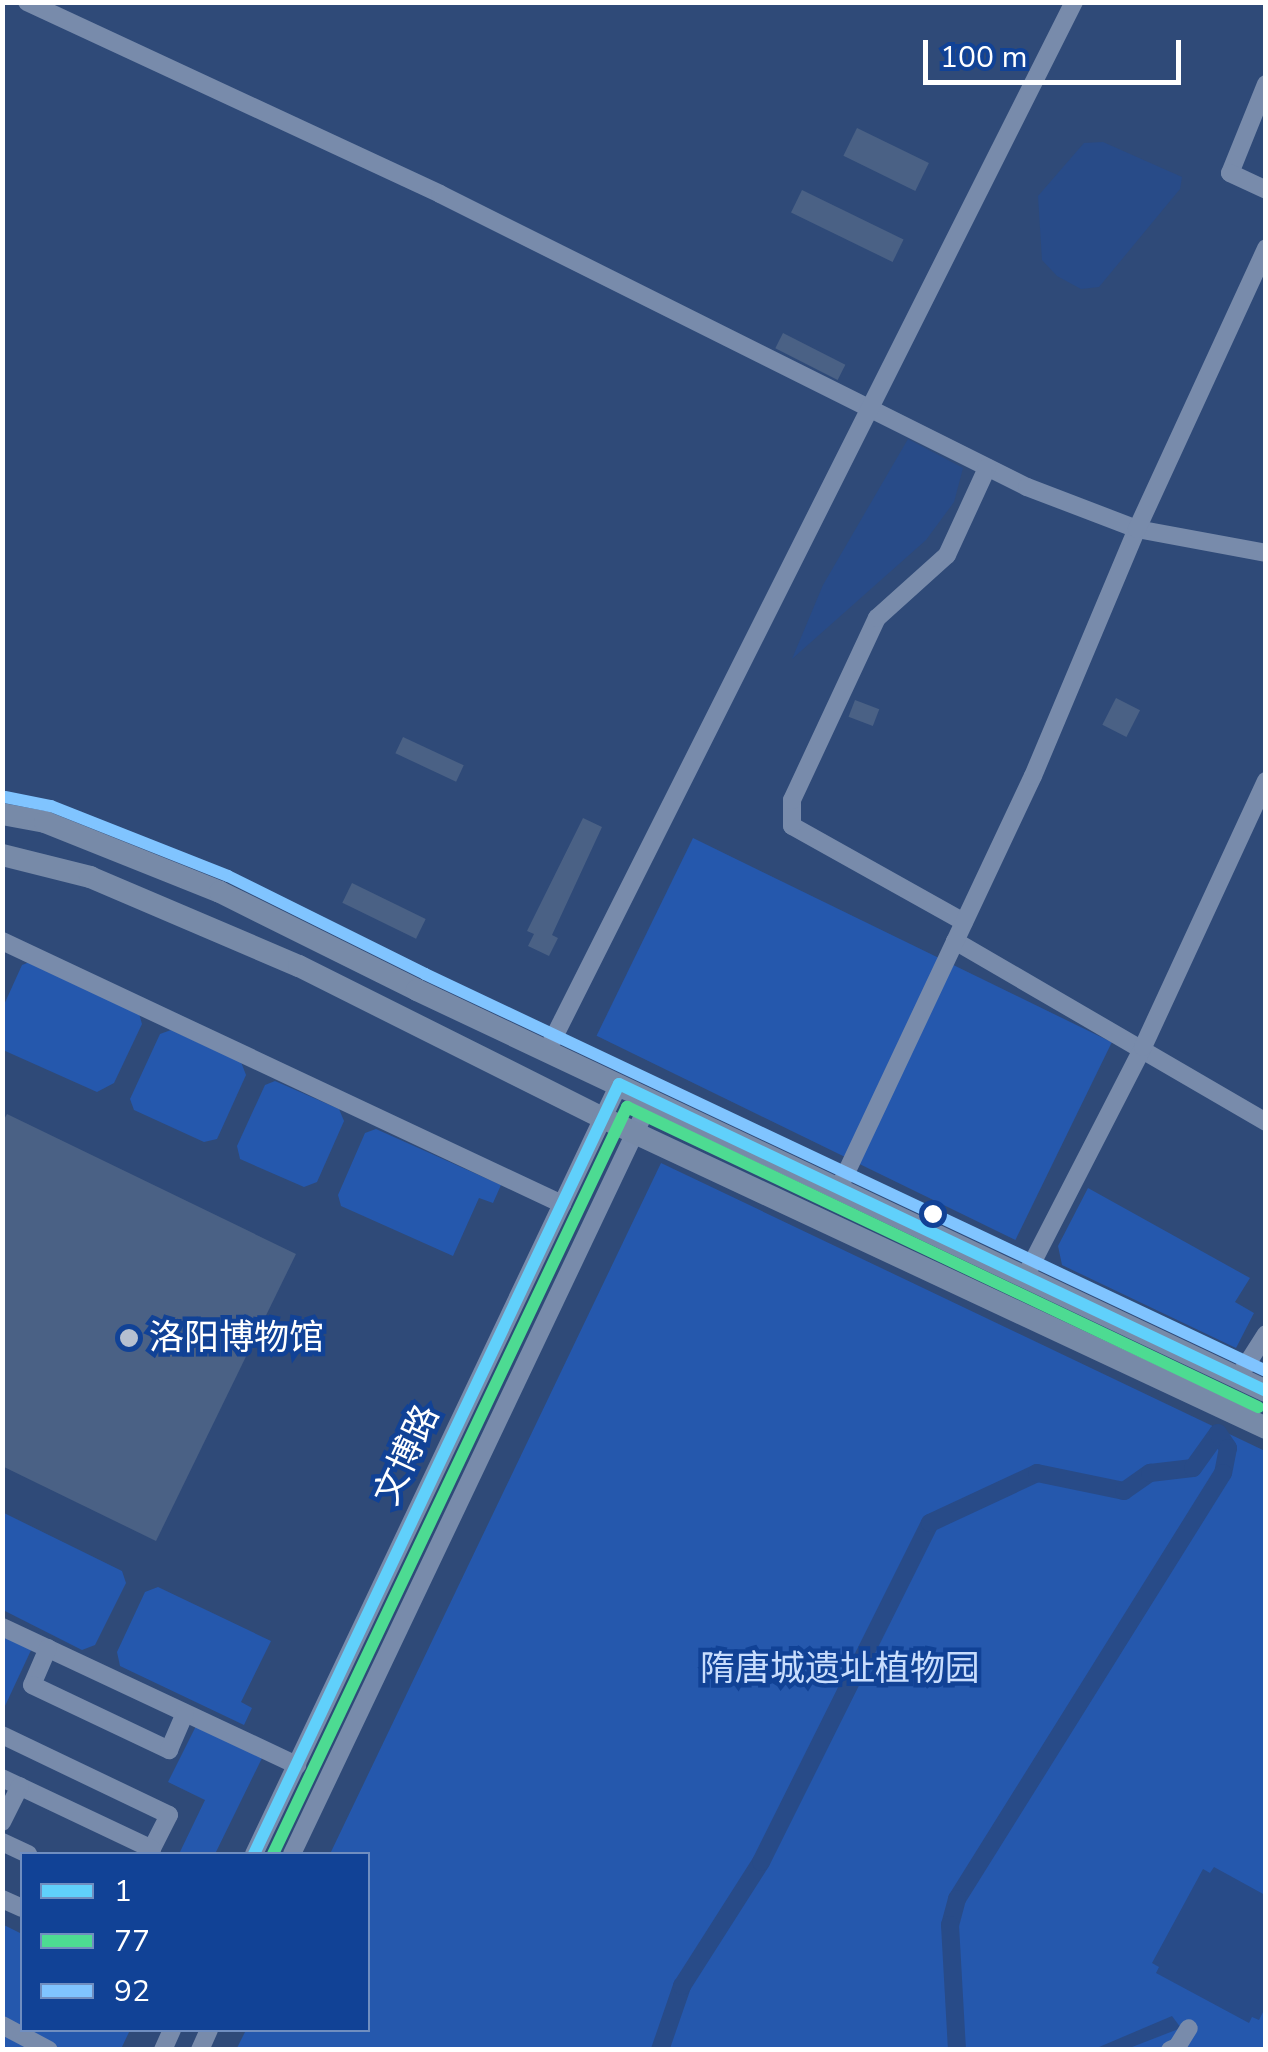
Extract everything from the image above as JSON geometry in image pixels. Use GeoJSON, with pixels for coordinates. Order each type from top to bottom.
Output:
{"type":"FeatureCollection","features":[{"type":"Feature","properties":{"kind":"main road"},"geometry":{"type":"LineString","coordinates":[[2,814],[45,822],[204,885],[1266,1391]]}},
{"type":"Feature","properties":{"kind":"main road"},"geometry":{"type":"LineString","coordinates":[[2,856],[90,878],[299,966],[603,1118],[1266,1428]]}},
{"type":"Feature","properties":{"kind":"street"},"geometry":{"type":"LineString","coordinates":[[28,2],[440,194],[987,468],[1137,529],[1266,553]]}},
{"type":"Feature","properties":{"kind":"street"},"geometry":{"type":"LineString","coordinates":[[548,1049],[1074,2]]}},
{"type":"Feature","properties":{"kind":"street"},"geometry":{"type":"LineString","coordinates":[[1266,84],[1230,173],[1266,190]]}},
{"type":"Feature","properties":{"kind":"street"},"geometry":{"type":"LineString","coordinates":[[839,1188],[1033,776],[1137,529],[1266,248]]}},
{"type":"Feature","properties":{"kind":"street"},"geometry":{"type":"LineString","coordinates":[[964,922],[792,826],[792,800],[877,618],[947,555],[987,468]]}},
{"type":"Feature","properties":{"kind":"street"},"geometry":{"type":"LineString","coordinates":[[1026,1275],[1143,1047],[1266,781]]}},
{"type":"Feature","properties":{"kind":"street"},"geometry":{"type":"LineString","coordinates":[[2,941],[562,1204]]}},
{"type":"Feature","properties":{"kind":"street"},"geometry":{"type":"LineString","coordinates":[[955,942],[1143,1047],[1266,1122]]}},
{"type":"Feature","properties":{"kind":"street","name":"文博路"},"geometry":{"type":"LineString","coordinates":[[255,1852],[619,1084]]}},
{"type":"Feature","properties":{"kind":"street","name":"文博路"},"geometry":{"type":"LineString","coordinates":[[293,1852],[651,1099]]}},
{"type":"Feature","properties":{"kind":"street"},"geometry":{"type":"LineString","coordinates":[[1238,1378],[1266,1334]]}},
{"type":"Feature","properties":{"kind":"street"},"geometry":{"type":"LineString","coordinates":[[2,1627],[297,1765]]}},
{"type":"Feature","properties":{"kind":"street"},"geometry":{"type":"LineString","coordinates":[[48,1648],[32,1686],[169,1750],[185,1713]]}},
{"type":"Feature","properties":{"kind":"street"},"geometry":{"type":"LineString","coordinates":[[2,1735],[168,1815],[152,1849],[11,1782],[2,1822]]}},
{"type":"Feature","properties":{"kind":"street"},"geometry":{"type":"LineString","coordinates":[[2,2025],[49,2050]]}},
{"type":"Feature","properties":{"kind":"street"},"geometry":{"type":"LineString","coordinates":[[1170,2050],[1177,2047],[1188,2028]]}},
{"type":"Feature","properties":{"kind":"green space"},"geometry":{"type":"Polygon","coordinates":[[[693,838],[1112,1042],[1015,1240],[597,1036],[693,838]]]}},
{"type":"Feature","properties":{"kind":"green space"},"geometry":{"type":"Polygon","coordinates":[[[32,961],[138,1010],[142,1024],[114,1083],[97,1092],[3,1050],[3,1007],[22,965],[32,961]]]}},
{"type":"Feature","properties":{"kind":"green space"},"geometry":{"type":"Polygon","coordinates":[[[171,1030],[241,1062],[246,1075],[217,1139],[204,1142],[134,1110],[130,1099],[160,1034],[171,1030]]]}},
{"type":"Feature","properties":{"kind":"green space"},"geometry":{"type":"Polygon","coordinates":[[[275,1081],[339,1109],[344,1121],[317,1182],[304,1187],[240,1159],[237,1146],[265,1085],[275,1081]]]}},
{"type":"Feature","properties":{"kind":"green space"},"geometry":{"type":"Polygon","coordinates":[[[376,1129],[501,1185],[493,1203],[479,1198],[453,1256],[341,1206],[338,1195],[365,1133],[376,1129]]]}},
{"type":"Feature","properties":{"kind":"green space","name":"隋唐城遗址植物园"},"geometry":{"type":"Polygon","coordinates":[[[661,1163],[1265,1451],[1265,2049],[236,2050],[245,2032],[370,2032],[370,1852],[331,1852],[661,1163]]]}},
{"type":"Feature","properties":{"kind":"green space"},"geometry":{"type":"Polygon","coordinates":[[[1088,1188],[1250,1278],[1235,1302],[1254,1313],[1236,1348],[1062,1265],[1058,1246],[1088,1188]]]}},
{"type":"Feature","properties":{"kind":"green space"},"geometry":{"type":"Polygon","coordinates":[[[2,1512],[122,1571],[126,1583],[95,1645],[82,1650],[3,1610],[2,1512]]]}},
{"type":"Feature","properties":{"kind":"green space"},"geometry":{"type":"Polygon","coordinates":[[[158,1587],[271,1641],[241,1702],[252,1708],[244,1725],[120,1666],[117,1652],[145,1592],[158,1587]]]}},
{"type":"Feature","properties":{"kind":"green space"},"geometry":{"type":"Polygon","coordinates":[[[3,1635],[32,1648],[5,1706],[3,1705],[3,1635]]]}},
{"type":"Feature","properties":{"kind":"green space"},"geometry":{"type":"Polygon","coordinates":[[[197,1724],[263,1756],[216,1852],[180,1852],[205,1800],[168,1782],[197,1724]]]}},
{"type":"Feature","properties":{"kind":"green space"},"geometry":{"type":"Polygon","coordinates":[[[2,1924],[20,1933],[20,2032],[129,2032],[121,2049],[3,2049],[2,1924]]]}},
{"type":"Feature","properties":{"kind":"shaded area"},"geometry":{"type":"Polygon","coordinates":[[[1103,142],[1182,177],[1180,189],[1099,287],[1081,289],[1057,276],[1042,260],[1038,196],[1084,143],[1103,142]]]}},
{"type":"Feature","properties":{"kind":"shaded area"},"geometry":{"type":"Polygon","coordinates":[[[908,439],[963,468],[954,502],[926,540],[792,659],[823,585],[908,439]]]}},
{"type":"Feature","properties":{"kind":"shaded area"},"geometry":{"type":"Polygon","coordinates":[[[1214,1867],[1265,1895],[1265,2008],[1259,2020],[1252,2017],[1249,2023],[1156,1973],[1159,1967],[1152,1963],[1203,1869],[1210,1873],[1214,1867]]]}},
{"type":"Feature","properties":{"kind":"shaded area"},"geometry":{"type":"Polygon","coordinates":[[[1172,2016],[1181,2028],[1127,2049],[1092,2050],[1172,2016]]]}},
{"type":"Feature","properties":{"kind":"building"},"geometry":{"type":"Polygon","coordinates":[[[857,128],[929,163],[915,191],[843,156],[857,128]]]}},
{"type":"Feature","properties":{"kind":"building"},"geometry":{"type":"Polygon","coordinates":[[[802,190],[904,240],[893,262],[791,212],[802,190]]]}},
{"type":"Feature","properties":{"kind":"building"},"geometry":{"type":"Polygon","coordinates":[[[783,333],[845,365],[838,380],[775,348],[783,333]]]}},
{"type":"Feature","properties":{"kind":"building"},"geometry":{"type":"Polygon","coordinates":[[[1116,698],[1140,710],[1126,737],[1102,725],[1116,698]]]}},
{"type":"Feature","properties":{"kind":"building"},"geometry":{"type":"Polygon","coordinates":[[[855,700],[879,709],[873,726],[849,717],[855,700]]]}},
{"type":"Feature","properties":{"kind":"building"},"geometry":{"type":"Polygon","coordinates":[[[403,737],[464,765],[456,782],[395,753],[403,737]]]}},
{"type":"Feature","properties":{"kind":"building"},"geometry":{"type":"Polygon","coordinates":[[[583,818],[602,827],[552,935],[558,938],[549,956],[528,946],[534,934],[527,931],[583,818]]]}},
{"type":"Feature","properties":{"kind":"building"},"geometry":{"type":"Polygon","coordinates":[[[352,883],[426,919],[416,939],[342,903],[352,883]]]}},
{"type":"Feature","properties":{"kind":"building","name":"洛阳博物馆"},"geometry":{"type":"Polygon","coordinates":[[[7,1114],[296,1254],[156,1541],[2,1466],[2,1123],[7,1114]]]}},
{"type":"Feature","properties":{"kind":"waterway"},"geometry":{"type":"LineString","coordinates":[[660,2050],[682,1986],[761,1862],[930,1523],[1037,1473],[1124,1491],[1150,1473],[1193,1468],[1218,1433],[1228,1448],[1223,1473],[957,1899],[950,1925],[957,2050]]}},
{"type":"Feature","properties":{"kind":"transit line","name":"92"},"geometry":{"type":"LineString","coordinates":[[5,797],[51,806],[228,876],[425,974],[1266,1371]]}},
{"type":"Feature","properties":{"kind":"transit line","name":"1"},"geometry":{"type":"LineString","coordinates":[[255,1852],[619,1084],[1266,1391]]}},
{"type":"Feature","properties":{"kind":"transit line","name":"77"},"geometry":{"type":"LineString","coordinates":[[274,1852],[627,1107],[1258,1407]]}},
{"type":"Feature","properties":{"kind":"place","name":"洛阳博物馆"},"geometry":{"type":"Point","coordinates":[129,1338]}}]}
